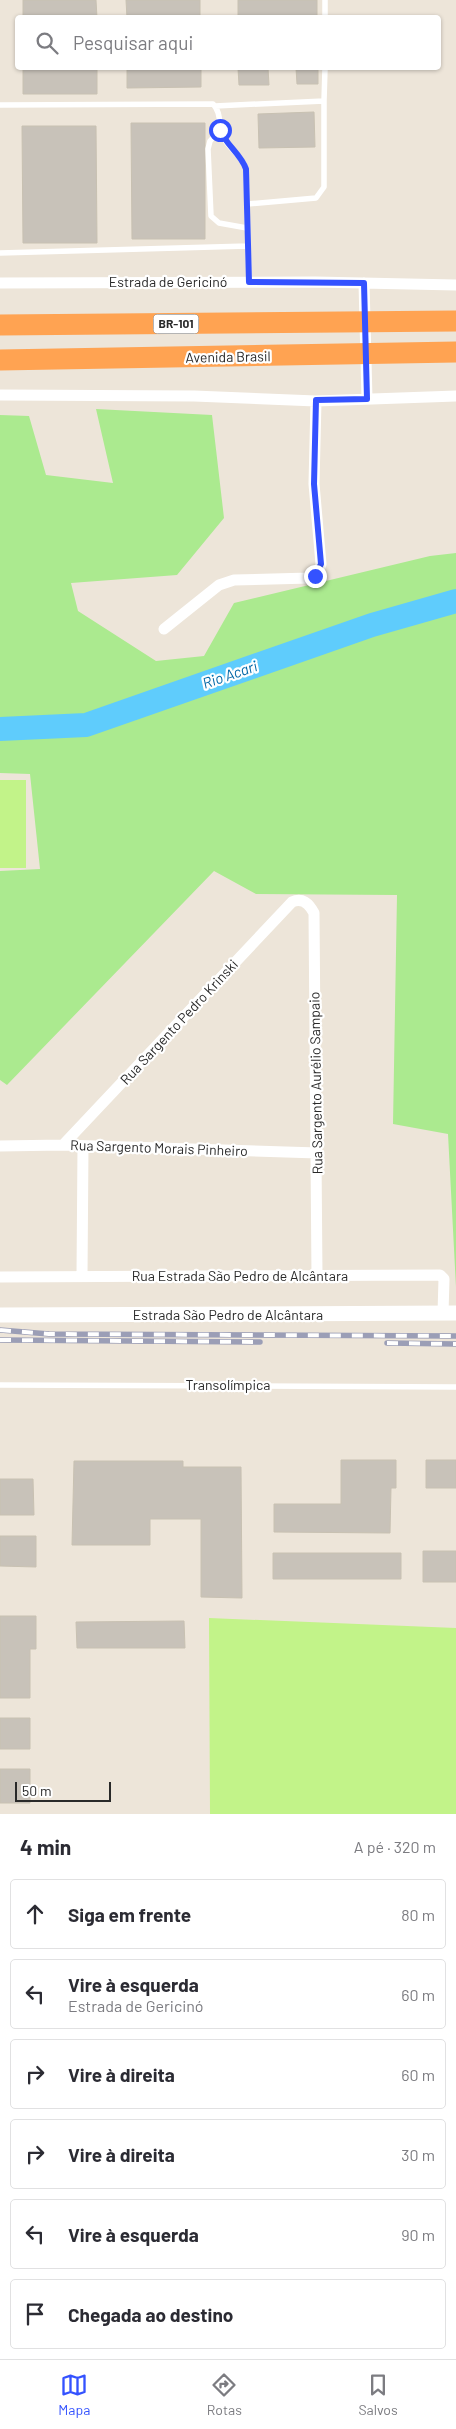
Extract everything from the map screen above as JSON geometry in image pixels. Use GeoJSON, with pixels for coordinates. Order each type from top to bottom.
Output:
{"type":"FeatureCollection","features":[{"type":"Feature","properties":{"kind":"highway","name":"BR-101"},"geometry":{"type":"LineString","coordinates":[[0,325],[456,321]]}},
{"type":"Feature","properties":{"kind":"highway","name":"Avenida Brasil"},"geometry":{"type":"LineString","coordinates":[[0,360],[456,352]]}},
{"type":"Feature","properties":{"kind":"street","name":"Estrada de Gericinó"},"geometry":{"type":"LineString","coordinates":[[0,283],[249,282],[456,284]]}},
{"type":"Feature","properties":{"kind":"street"},"geometry":{"type":"LineString","coordinates":[[364,283],[367,399]]}},
{"type":"Feature","properties":{"kind":"street"},"geometry":{"type":"LineString","coordinates":[[0,395],[194,396],[316,400],[456,396]]}},
{"type":"Feature","properties":{"kind":"street"},"geometry":{"type":"LineString","coordinates":[[164,628],[220,585],[234,580],[310,578],[319,571],[321,564],[314,484],[316,400]]}},
{"type":"Feature","properties":{"kind":"street","name":"Rua Sargento Pedro Krinski"},"geometry":{"type":"LineString","coordinates":[[63,1145],[292,902],[297,900]]}},
{"type":"Feature","properties":{"kind":"street","name":"Rua Sargento Aurélio Sampaio"},"geometry":{"type":"LineString","coordinates":[[297,900],[304,901],[314,913],[318,1276]]}},
{"type":"Feature","properties":{"kind":"street","name":"Rua Sargento Morais Pinheiro"},"geometry":{"type":"LineString","coordinates":[[0,1146],[63,1145],[318,1153]]}},
{"type":"Feature","properties":{"kind":"street"},"geometry":{"type":"LineString","coordinates":[[82,1276],[84,1146]]}},
{"type":"Feature","properties":{"kind":"street","name":"Rua Estrada São Pedro de Alcântara"},"geometry":{"type":"LineString","coordinates":[[0,1277],[440,1275],[444,1279],[449,1313]]}},
{"type":"Feature","properties":{"kind":"street","name":"Estrada São Pedro de Alcântara"},"geometry":{"type":"LineString","coordinates":[[0,1315],[449,1313]]}},
{"type":"Feature","properties":{"kind":"lane"},"geometry":{"type":"LineString","coordinates":[[325,0],[325,15]]}},
{"type":"Feature","properties":{"kind":"lane"},"geometry":{"type":"LineString","coordinates":[[247,204],[316,198],[324,186],[325,70]]}},
{"type":"Feature","properties":{"kind":"lane"},"geometry":{"type":"LineString","coordinates":[[0,104],[208,103],[215,106],[324,101]]}},
{"type":"Feature","properties":{"kind":"lane"},"geometry":{"type":"LineString","coordinates":[[215,106],[218,111],[220,130],[224,139],[244,164],[249,282]]}},
{"type":"Feature","properties":{"kind":"lane"},"geometry":{"type":"LineString","coordinates":[[220,130],[210,141],[208,149],[211,216],[219,223],[247,228]]}},
{"type":"Feature","properties":{"kind":"lane"},"geometry":{"type":"LineString","coordinates":[[0,252],[248,246]]}},
{"type":"Feature","properties":{"kind":"lane","name":"Transolímpica"},"geometry":{"type":"LineString","coordinates":[[0,1385],[456,1387]]}},
{"type":"Feature","properties":{"kind":"green space"},"geometry":{"type":"Polygon","coordinates":[[[96,409],[212,415],[224,518],[177,575],[71,583],[78,611],[156,661],[204,656],[234,603],[430,556],[456,553],[456,1287],[448,1134],[393,1124],[397,895],[256,894],[214,871],[7,1085],[0,1080],[0,871],[40,869],[30,774],[0,773],[0,415],[29,416],[46,475],[113,483],[96,409]]]}},
{"type":"Feature","properties":{"kind":"green space"},"geometry":{"type":"Polygon","coordinates":[[[0,780],[26,780],[26,868],[0,868],[0,780]]]}},
{"type":"Feature","properties":{"kind":"green space"},"geometry":{"type":"Polygon","coordinates":[[[209,1618],[456,1628],[456,1814],[210,1814],[209,1618]]]}},
{"type":"Feature","properties":{"kind":"building"},"geometry":{"type":"Polygon","coordinates":[[[23,0],[96,0],[97,15],[23,15],[23,0]]]}},
{"type":"Feature","properties":{"kind":"building"},"geometry":{"type":"Polygon","coordinates":[[[126,0],[200,0],[200,15],[127,15],[126,0]]]}},
{"type":"Feature","properties":{"kind":"building"},"geometry":{"type":"Polygon","coordinates":[[[238,0],[317,0],[317,15],[238,15],[238,0]]]}},
{"type":"Feature","properties":{"kind":"building"},"geometry":{"type":"Polygon","coordinates":[[[23,70],[97,70],[97,94],[23,94],[23,70]]]}},
{"type":"Feature","properties":{"kind":"building"},"geometry":{"type":"Polygon","coordinates":[[[127,70],[201,70],[201,87],[127,88],[127,70]]]}},
{"type":"Feature","properties":{"kind":"building"},"geometry":{"type":"Polygon","coordinates":[[[238,70],[268,70],[269,85],[239,85],[238,70]]]}},
{"type":"Feature","properties":{"kind":"building"},"geometry":{"type":"Polygon","coordinates":[[[296,70],[318,70],[318,84],[297,84],[296,70]]]}},
{"type":"Feature","properties":{"kind":"building"},"geometry":{"type":"Polygon","coordinates":[[[314,112],[315,147],[259,148],[258,114],[314,112]]]}},
{"type":"Feature","properties":{"kind":"building"},"geometry":{"type":"Polygon","coordinates":[[[131,123],[205,123],[205,239],[132,239],[131,123]]]}},
{"type":"Feature","properties":{"kind":"building"},"geometry":{"type":"Polygon","coordinates":[[[22,126],[96,126],[97,243],[23,243],[22,126]]]}},
{"type":"Feature","properties":{"kind":"building"},"geometry":{"type":"Polygon","coordinates":[[[341,1460],[396,1460],[396,1488],[391,1488],[390,1533],[274,1532],[274,1504],[341,1504],[341,1460]]]}},
{"type":"Feature","properties":{"kind":"building"},"geometry":{"type":"Polygon","coordinates":[[[426,1460],[456,1460],[456,1488],[426,1488],[426,1460]]]}},
{"type":"Feature","properties":{"kind":"building"},"geometry":{"type":"Polygon","coordinates":[[[74,1461],[183,1461],[183,1467],[241,1467],[242,1598],[201,1597],[201,1519],[150,1519],[150,1545],[72,1545],[74,1461]]]}},
{"type":"Feature","properties":{"kind":"building"},"geometry":{"type":"Polygon","coordinates":[[[0,1479],[33,1479],[34,1515],[0,1515],[0,1479]]]}},
{"type":"Feature","properties":{"kind":"building"},"geometry":{"type":"Polygon","coordinates":[[[0,1536],[36,1536],[36,1567],[0,1566],[0,1536]]]}},
{"type":"Feature","properties":{"kind":"building"},"geometry":{"type":"Polygon","coordinates":[[[423,1551],[456,1551],[456,1582],[423,1582],[423,1551]]]}},
{"type":"Feature","properties":{"kind":"building"},"geometry":{"type":"Polygon","coordinates":[[[273,1553],[401,1553],[401,1579],[273,1579],[273,1553]]]}},
{"type":"Feature","properties":{"kind":"building"},"geometry":{"type":"Polygon","coordinates":[[[0,1616],[36,1616],[36,1649],[30,1649],[30,1698],[0,1698],[0,1616]]]}},
{"type":"Feature","properties":{"kind":"building"},"geometry":{"type":"Polygon","coordinates":[[[184,1621],[185,1648],[77,1648],[76,1622],[184,1621]]]}},
{"type":"Feature","properties":{"kind":"building"},"geometry":{"type":"Polygon","coordinates":[[[0,1718],[30,1718],[30,1749],[0,1749],[0,1718]]]}},
{"type":"Feature","properties":{"kind":"building"},"geometry":{"type":"Polygon","coordinates":[[[0,1769],[30,1769],[30,1803],[0,1803],[0,1769]]]}},
{"type":"Feature","properties":{"kind":"waterway","name":"Rio Acari"},"geometry":{"type":"LineString","coordinates":[[0,729],[86,725],[372,625],[456,601]]}},
{"type":"Feature","properties":{"kind":"railway"},"geometry":{"type":"LineString","coordinates":[[0,1330],[49,1334],[456,1336]]}},
{"type":"Feature","properties":{"kind":"railway"},"geometry":{"type":"LineString","coordinates":[[0,1340],[260,1342]]}},
{"type":"Feature","properties":{"kind":"railway"},"geometry":{"type":"LineString","coordinates":[[387,1343],[456,1344]]}},
{"type":"Feature","properties":{"kind":"route"},"geometry":{"type":"LineString","coordinates":[[220,130],[224,139],[242,160],[246,169],[249,282],[364,283],[367,399],[316,400],[314,484],[321,564],[315,576]]}}]}
